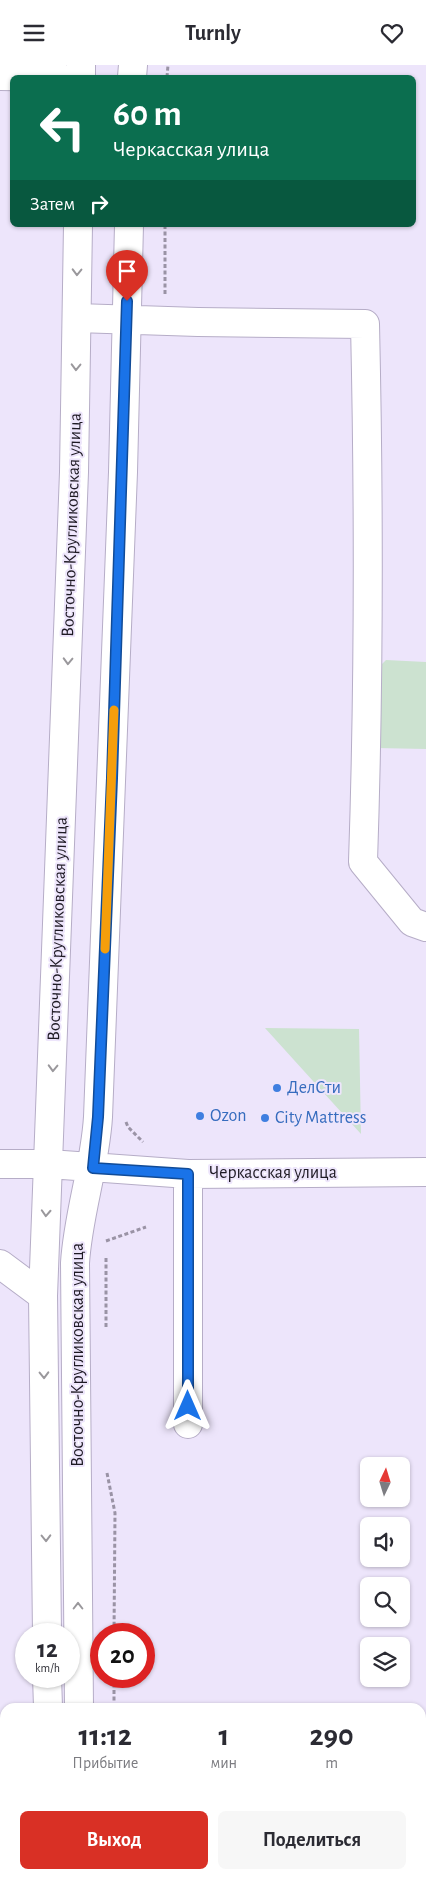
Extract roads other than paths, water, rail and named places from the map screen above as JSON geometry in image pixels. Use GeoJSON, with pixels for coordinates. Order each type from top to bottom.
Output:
{"type":"FeatureCollection","features":[{"type":"Feature","properties":{"kind":"street","name":"Восточно-Кругликовская улица"},"geometry":{"type":"LineString","coordinates":[[47,1623],[43,1295],[74,472],[78,227]]}},
{"type":"Feature","properties":{"kind":"street","name":"Восточно-Кругликовская улица"},"geometry":{"type":"LineString","coordinates":[[79,1703],[75,1263],[77,1240],[93,1168],[99,1110],[112,778],[129,227]]}},
{"type":"Feature","properties":{"kind":"street"},"geometry":{"type":"LineString","coordinates":[[77,318],[365,324],[368,471],[368,715],[363,862],[412,922],[426,927]]}},
{"type":"Feature","properties":{"kind":"street","name":"Черкасская улица"},"geometry":{"type":"LineString","coordinates":[[0,1164],[49,1164],[188,1174],[426,1172]]}},
{"type":"Feature","properties":{"kind":"street"},"geometry":{"type":"LineString","coordinates":[[188,1174],[188,1424]]}},
{"type":"Feature","properties":{"kind":"street"},"geometry":{"type":"LineString","coordinates":[[0,1264],[43,1295]]}},
{"type":"Feature","properties":{"kind":"street"},"geometry":{"type":"LineString","coordinates":[[47,1688],[48,1703]]}},
{"type":"Feature","properties":{"kind":"place","name":"ДелСти"},"geometry":{"type":"Point","coordinates":[277,1088]}},
{"type":"Feature","properties":{"kind":"place","name":"Ozon"},"geometry":{"type":"Point","coordinates":[200,1116]}},
{"type":"Feature","properties":{"kind":"place","name":"City Mattress"},"geometry":{"type":"Point","coordinates":[265,1118]}}]}
